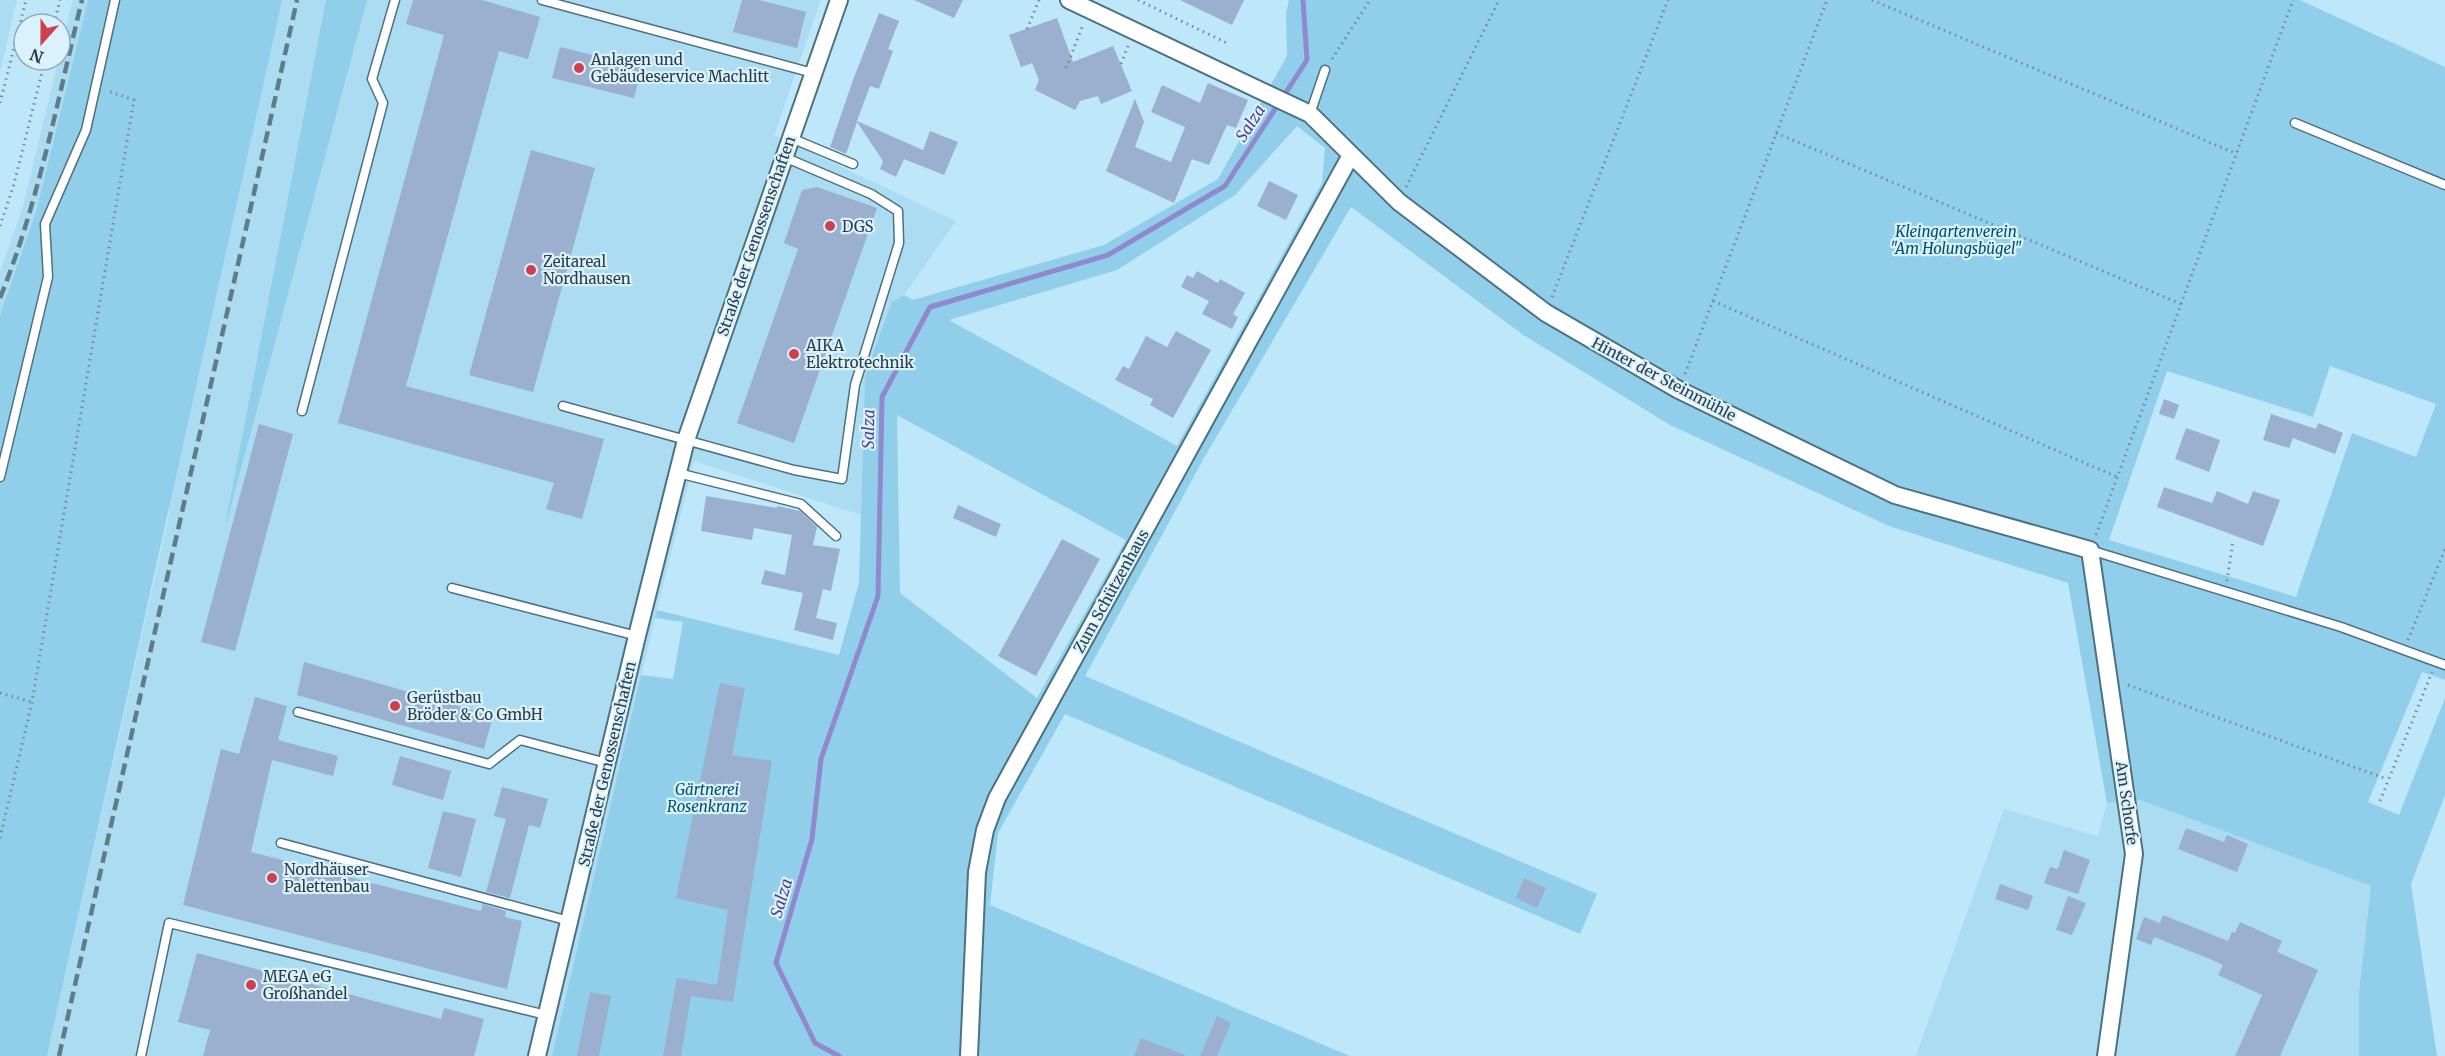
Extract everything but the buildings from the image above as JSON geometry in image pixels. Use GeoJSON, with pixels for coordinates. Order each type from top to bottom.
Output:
{"type":"FeatureCollection","features":[{"type":"Feature","properties":{"kind":"street","name":"Straße der Genossenschaften"},"geometry":{"type":"LineString","coordinates":[[537,1056],[686,440],[838,0]]}},
{"type":"Feature","properties":{"kind":"street"},"geometry":{"type":"LineString","coordinates":[[1069,0],[1090,10]]}},
{"type":"Feature","properties":{"kind":"street","name":"Hinter der Steinmühle"},"geometry":{"type":"LineString","coordinates":[[1090,10],[1303,110],[1399,202],[1546,313],[1679,390],[1895,495],[2090,550]]}},
{"type":"Feature","properties":{"kind":"street","name":"Zum Schützenhaus"},"geometry":{"type":"LineString","coordinates":[[969,1056],[977,872],[984,830],[997,798],[1351,155]]}},
{"type":"Feature","properties":{"kind":"street","name":"Am Schorfe"},"geometry":{"type":"LineString","coordinates":[[2090,550],[2134,854],[2106,1056]]}},
{"type":"Feature","properties":{"kind":"lane"},"geometry":{"type":"LineString","coordinates":[[0,477],[48,277],[45,224],[86,130],[115,0]]}},
{"type":"Feature","properties":{"kind":"lane"},"geometry":{"type":"LineString","coordinates":[[302,411],[383,103],[372,80],[395,0]]}},
{"type":"Feature","properties":{"kind":"lane"},"geometry":{"type":"LineString","coordinates":[[542,0],[813,73]]}},
{"type":"Feature","properties":{"kind":"lane"},"geometry":{"type":"LineString","coordinates":[[1303,110],[1325,70]]}},
{"type":"Feature","properties":{"kind":"lane"},"geometry":{"type":"LineString","coordinates":[[2295,123],[2445,185]]}},
{"type":"Feature","properties":{"kind":"lane"},"geometry":{"type":"LineString","coordinates":[[790,138],[853,164]]}},
{"type":"Feature","properties":{"kind":"lane"},"geometry":{"type":"LineString","coordinates":[[562,406],[794,470],[842,479],[855,385],[899,243],[898,211],[871,194],[783,156]]}},
{"type":"Feature","properties":{"kind":"lane"},"geometry":{"type":"LineString","coordinates":[[678,473],[801,504],[836,536]]}},
{"type":"Feature","properties":{"kind":"lane"},"geometry":{"type":"LineString","coordinates":[[2090,550],[2341,627],[2441,664]]}},
{"type":"Feature","properties":{"kind":"lane"},"geometry":{"type":"LineString","coordinates":[[452,588],[637,636]]}},
{"type":"Feature","properties":{"kind":"lane"},"geometry":{"type":"LineString","coordinates":[[298,712],[489,764],[520,740],[607,763]]}},
{"type":"Feature","properties":{"kind":"lane"},"geometry":{"type":"LineString","coordinates":[[281,843],[569,921]]}},
{"type":"Feature","properties":{"kind":"lane"},"geometry":{"type":"LineString","coordinates":[[141,1056],[169,923],[546,1015]]}},
{"type":"Feature","properties":{"kind":"path"},"geometry":{"type":"LineString","coordinates":[[0,104],[26,0]]}},
{"type":"Feature","properties":{"kind":"path"},"geometry":{"type":"LineString","coordinates":[[1027,29],[1039,0]]}},
{"type":"Feature","properties":{"kind":"path"},"geometry":{"type":"LineString","coordinates":[[1138,0],[1229,44]]}},
{"type":"Feature","properties":{"kind":"path"},"geometry":{"type":"LineString","coordinates":[[1325,70],[1370,0]]}},
{"type":"Feature","properties":{"kind":"path"},"geometry":{"type":"LineString","coordinates":[[1399,202],[1499,0]]}},
{"type":"Feature","properties":{"kind":"path"},"geometry":{"type":"LineString","coordinates":[[1546,313],[1668,0]]}},
{"type":"Feature","properties":{"kind":"path"},"geometry":{"type":"LineString","coordinates":[[1679,390],[1827,0]]}},
{"type":"Feature","properties":{"kind":"path"},"geometry":{"type":"LineString","coordinates":[[1872,0],[2237,154]]}},
{"type":"Feature","properties":{"kind":"path"},"geometry":{"type":"LineString","coordinates":[[2090,550],[2293,0]]}},
{"type":"Feature","properties":{"kind":"path"},"geometry":{"type":"LineString","coordinates":[[1066,68],[1090,10]]}},
{"type":"Feature","properties":{"kind":"path"},"geometry":{"type":"LineString","coordinates":[[0,226],[14,184],[42,72]]}},
{"type":"Feature","properties":{"kind":"path"},"geometry":{"type":"LineString","coordinates":[[0,838],[32,702],[134,100],[96,87]]}},
{"type":"Feature","properties":{"kind":"path"},"geometry":{"type":"LineString","coordinates":[[1776,133],[2181,304]]}},
{"type":"Feature","properties":{"kind":"path"},"geometry":{"type":"LineString","coordinates":[[1713,301],[2117,477]]}},
{"type":"Feature","properties":{"kind":"path"},"geometry":{"type":"LineString","coordinates":[[2223,591],[2230,572],[2233,541]]}},
{"type":"Feature","properties":{"kind":"path"},"geometry":{"type":"LineString","coordinates":[[2404,650],[2445,549]]}},
{"type":"Feature","properties":{"kind":"path"},"geometry":{"type":"LineString","coordinates":[[2380,801],[2441,664]]}},
{"type":"Feature","properties":{"kind":"path"},"geometry":{"type":"LineString","coordinates":[[2109,678],[2388,779]]}},
{"type":"Feature","properties":{"kind":"path"},"geometry":{"type":"LineString","coordinates":[[0,693],[32,702]]}},
{"type":"Feature","properties":{"kind":"shaded area"},"geometry":{"type":"Polygon","coordinates":[[[0,0],[17,0],[14,12],[12,12],[12,21],[0,73],[0,0]]]}},
{"type":"Feature","properties":{"kind":"shaded area"},"geometry":{"type":"Polygon","coordinates":[[[73,0],[88,0],[72,66],[72,12],[70,12],[73,0]]]}},
{"type":"Feature","properties":{"kind":"shaded area"},"geometry":{"type":"Polygon","coordinates":[[[182,0],[821,0],[774,135],[956,221],[904,295],[891,303],[865,376],[861,515],[694,461],[552,1056],[47,1056],[169,515],[182,0]]]}},
{"type":"Feature","properties":{"kind":"shaded area"},"geometry":{"type":"Polygon","coordinates":[[[56,72],[70,72],[36,213],[0,315],[0,272],[23,206],[56,72]]]}},
{"type":"Feature","properties":{"kind":"shaded area"},"geometry":{"type":"Polygon","coordinates":[[[2140,800],[2371,886],[2359,992],[2359,1056],[1916,1056],[2004,809],[2098,836],[2107,803],[2140,800]]]}},
{"type":"Feature","properties":{"kind":"green space"},"geometry":{"type":"Polygon","coordinates":[[[88,0],[282,0],[47,1056],[0,1056],[0,315],[36,212],[88,0]]]}},
{"type":"Feature","properties":{"kind":"green space"},"geometry":{"type":"Polygon","coordinates":[[[326,0],[367,0],[224,532],[326,0]]]}},
{"type":"Feature","properties":{"kind":"green space"},"geometry":{"type":"Polygon","coordinates":[[[1289,0],[2300,0],[2445,67],[2445,680],[2422,672],[2368,802],[2399,815],[2445,698],[2445,795],[2411,884],[2437,1056],[2359,1056],[2359,992],[2371,886],[2140,800],[2107,803],[2068,583],[1889,526],[1670,425],[1522,334],[1351,207],[1204,458],[1085,676],[1597,894],[1580,934],[1065,714],[998,833],[990,905],[1350,1056],[552,1056],[641,675],[673,679],[683,622],[655,618],[657,610],[839,655],[859,583],[865,376],[891,303],[904,295],[913,300],[1104,245],[1218,179],[1287,56],[1286,13],[1289,0]],[[1297,126],[1235,195],[1117,270],[949,320],[1177,446],[1322,183],[1325,148],[1297,126]],[[2330,366],[2313,417],[2167,371],[2109,540],[2296,597],[2352,433],[2416,457],[2436,404],[2330,366]],[[897,415],[900,593],[1037,698],[1126,540],[897,415]]]}},
{"type":"Feature","properties":{"kind":"waterway","name":"Salza"},"geometry":{"type":"LineString","coordinates":[[839,1056],[815,1043],[776,963],[812,839],[821,759],[878,596],[882,397],[930,307],[1108,255],[1225,186],[1307,60],[1303,0]]}},
{"type":"Feature","properties":{"kind":"railway"},"geometry":{"type":"LineString","coordinates":[[0,298],[36,189],[82,0]]}},
{"type":"Feature","properties":{"kind":"railway"},"geometry":{"type":"LineString","coordinates":[[59,1056],[297,0]]}},
{"type":"Feature","properties":{"kind":"place","name":"Anlagen und Gebäudeservice Machlitt"},"geometry":{"type":"Point","coordinates":[579,68]}},
{"type":"Feature","properties":{"kind":"place","name":"DGS"},"geometry":{"type":"Point","coordinates":[830,226]}},
{"type":"Feature","properties":{"kind":"place","name":"Zeitareal Nordhausen"},"geometry":{"type":"Point","coordinates":[531,270]}},
{"type":"Feature","properties":{"kind":"place","name":"AIKA Elektrotechnik"},"geometry":{"type":"Point","coordinates":[794,354]}},
{"type":"Feature","properties":{"kind":"place","name":"Gerüstbau Bröder & Co GmbH"},"geometry":{"type":"Point","coordinates":[395,706]}},
{"type":"Feature","properties":{"kind":"place","name":"Nordhäuser Palettenbau"},"geometry":{"type":"Point","coordinates":[272,878]}},
{"type":"Feature","properties":{"kind":"place","name":"MEGA eG Großhandel"},"geometry":{"type":"Point","coordinates":[251,985]}},
{"type":"Feature","properties":{"kind":"park label","name":"Kleingartenverein \"Am Holungsbügel\""},"geometry":{"type":"Point","coordinates":[1956,240]}},
{"type":"Feature","properties":{"kind":"park label","name":"Gärtnerei Rosenkranz"},"geometry":{"type":"Point","coordinates":[707,798]}}]}
